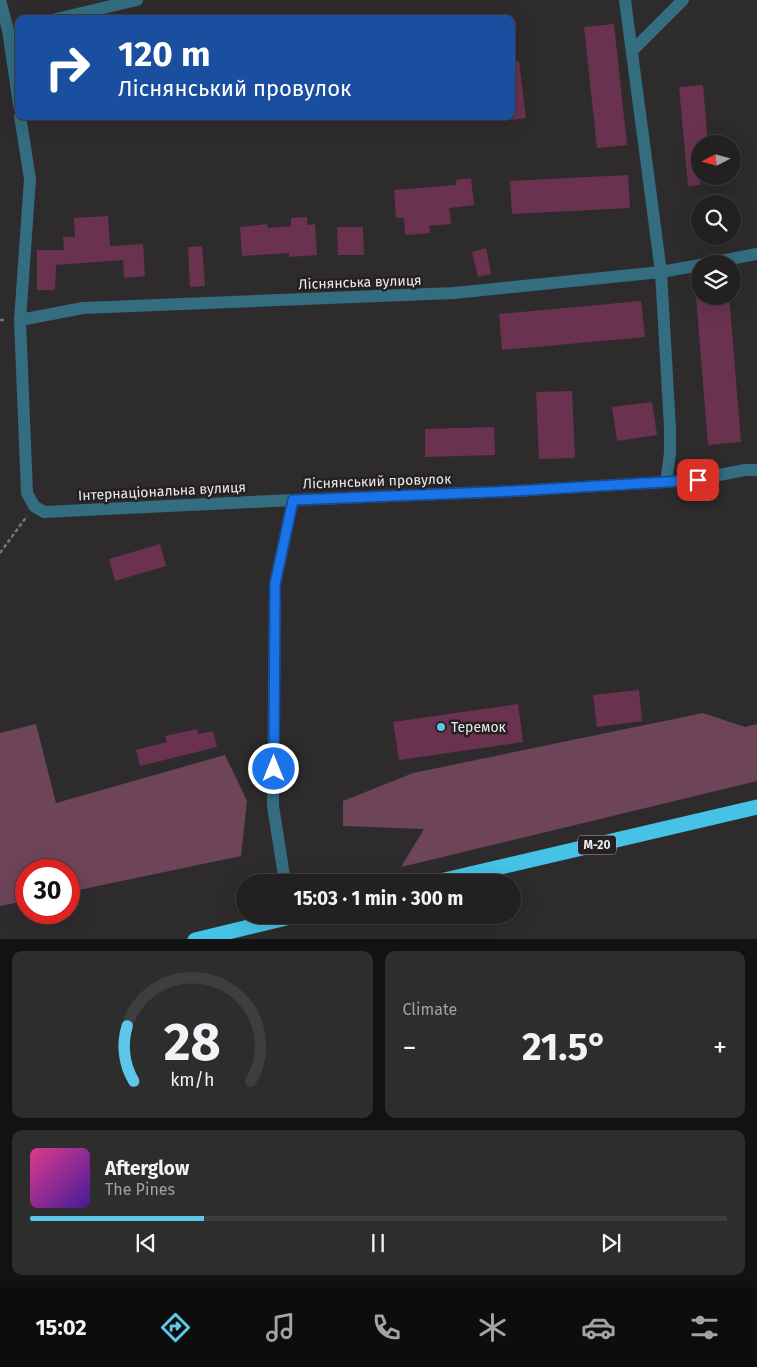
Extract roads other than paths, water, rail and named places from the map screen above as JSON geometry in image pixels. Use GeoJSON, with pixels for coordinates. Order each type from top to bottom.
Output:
{"type":"FeatureCollection","features":[{"type":"Feature","properties":{"kind":"highway","name":"М-20"},"geometry":{"type":"LineString","coordinates":[[470,874],[757,807]]}},
{"type":"Feature","properties":{"kind":"highway"},"geometry":{"type":"LineString","coordinates":[[199,939],[260,924]]}},
{"type":"Feature","properties":{"kind":"street"},"geometry":{"type":"LineString","coordinates":[[0,0],[13,29],[15,54]]}},
{"type":"Feature","properties":{"kind":"street"},"geometry":{"type":"LineString","coordinates":[[73,15],[137,0]]}},
{"type":"Feature","properties":{"kind":"street"},"geometry":{"type":"LineString","coordinates":[[625,0],[661,272],[670,428],[670,453],[666,482]]}},
{"type":"Feature","properties":{"kind":"street"},"geometry":{"type":"LineString","coordinates":[[632,51],[683,0]]}},
{"type":"Feature","properties":{"kind":"street"},"geometry":{"type":"LineString","coordinates":[[20,320],[30,179],[21,120]]}},
{"type":"Feature","properties":{"kind":"street"},"geometry":{"type":"LineString","coordinates":[[741,257],[757,254]]}},
{"type":"Feature","properties":{"kind":"street","name":"Ліснянська вулиця"},"geometry":{"type":"LineString","coordinates":[[20,320],[83,308],[454,293],[661,272],[691,266]]}},
{"type":"Feature","properties":{"kind":"street","name":"Інтернаціональна вулиця"},"geometry":{"type":"LineString","coordinates":[[20,320],[27,493],[34,506],[44,512],[293,500]]}},
{"type":"Feature","properties":{"kind":"street","name":"Ліснянський провулок"},"geometry":{"type":"LineString","coordinates":[[284,874],[273,806],[275,584],[293,500],[514,491],[698,480],[745,470],[757,470]]}},
{"type":"Feature","properties":{"kind":"place","name":"Теремок"},"geometry":{"type":"Point","coordinates":[441,727]}}]}
